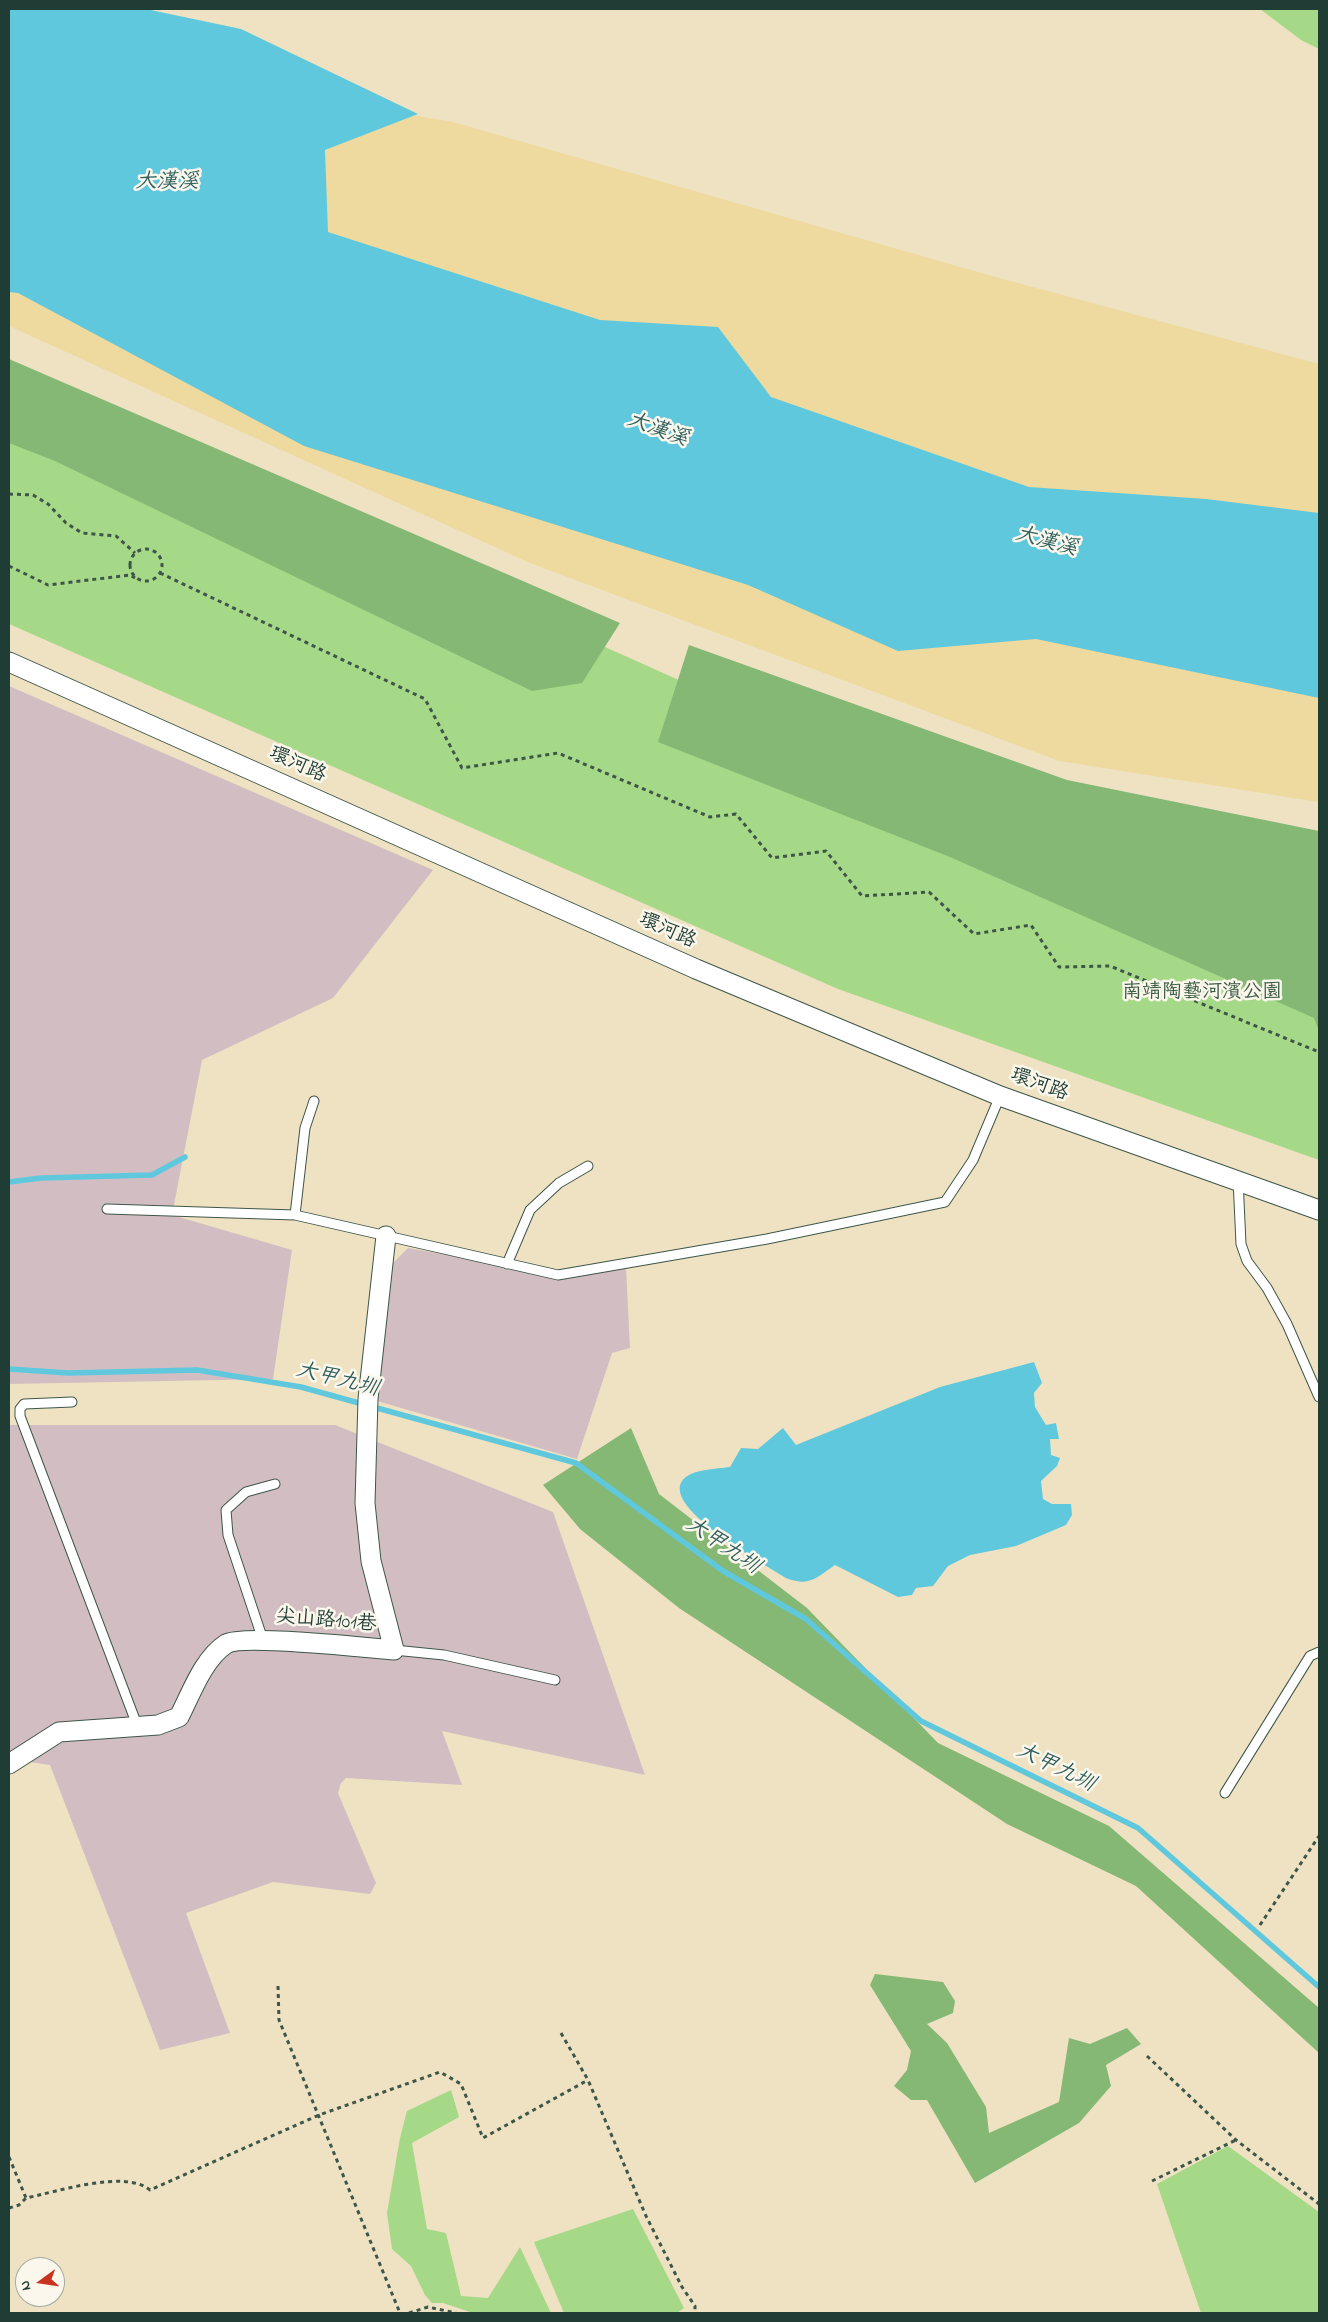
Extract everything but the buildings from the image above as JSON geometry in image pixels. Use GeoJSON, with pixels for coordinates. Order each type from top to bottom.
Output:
{"type":"FeatureCollection","features":[{"type":"Feature","properties":{"kind":"street","name":"環河路"},"geometry":{"type":"LineString","coordinates":[[9,662],[696,969],[1000,1096],[1238,1179],[1319,1210]]}},
{"type":"Feature","properties":{"kind":"street","name":"尖山路101巷"},"geometry":{"type":"LineString","coordinates":[[9,1764],[59,1732],[158,1725],[179,1718],[209,1660],[227,1643],[263,1640],[394,1650],[370,1551],[365,1503],[368,1406],[386,1236]]}},
{"type":"Feature","properties":{"kind":"lane"},"geometry":{"type":"LineString","coordinates":[[107,1209],[295,1215],[558,1276],[767,1239],[945,1202],[973,1160],[1000,1096]]}},
{"type":"Feature","properties":{"kind":"lane"},"geometry":{"type":"LineString","coordinates":[[295,1215],[304,1128],[314,1101]]}},
{"type":"Feature","properties":{"kind":"lane"},"geometry":{"type":"LineString","coordinates":[[507,1264],[530,1210],[559,1183],[588,1166]]}},
{"type":"Feature","properties":{"kind":"lane"},"geometry":{"type":"LineString","coordinates":[[1238,1179],[1241,1244],[1247,1261],[1267,1288],[1286,1324],[1319,1397]]}},
{"type":"Feature","properties":{"kind":"lane"},"geometry":{"type":"LineString","coordinates":[[72,1402],[24,1404],[20,1409],[20,1416],[137,1726]]}},
{"type":"Feature","properties":{"kind":"lane"},"geometry":{"type":"LineString","coordinates":[[263,1640],[228,1535],[226,1510],[246,1492],[275,1484]]}},
{"type":"Feature","properties":{"kind":"lane"},"geometry":{"type":"LineString","coordinates":[[394,1650],[444,1655],[555,1680]]}},
{"type":"Feature","properties":{"kind":"lane"},"geometry":{"type":"LineString","coordinates":[[1225,1793],[1310,1656],[1319,1652]]}},
{"type":"Feature","properties":{"kind":"path"},"geometry":{"type":"LineString","coordinates":[[9,494],[32,495],[48,504],[66,523],[82,533],[116,536],[135,553]]}},
{"type":"Feature","properties":{"kind":"path"},"geometry":{"type":"LineString","coordinates":[[9,566],[48,585],[130,575],[135,578],[142,582],[151,581],[160,573],[162,561],[155,552],[145,549],[135,553],[129,562],[131,574],[135,578]]}},
{"type":"Feature","properties":{"kind":"path"},"geometry":{"type":"LineString","coordinates":[[160,573],[425,699],[462,768],[558,753],[710,817],[736,814],[772,858],[826,851],[862,896],[928,892],[974,934],[1031,925],[1059,967],[1110,966],[1319,1052]]}},
{"type":"Feature","properties":{"kind":"path"},"geometry":{"type":"LineString","coordinates":[[1260,1925],[1319,1836]]}},
{"type":"Feature","properties":{"kind":"path"},"geometry":{"type":"LineString","coordinates":[[278,1986],[279,2020],[400,2313]]}},
{"type":"Feature","properties":{"kind":"path"},"geometry":{"type":"LineString","coordinates":[[561,2033],[588,2080],[646,2216],[682,2287],[695,2306],[695,2313]]}},
{"type":"Feature","properties":{"kind":"path"},"geometry":{"type":"LineString","coordinates":[[1147,2056],[1236,2140],[1319,2204]]}},
{"type":"Feature","properties":{"kind":"path"},"geometry":{"type":"LineString","coordinates":[[9,2208],[19,2205],[26,2198],[86,2185],[127,2181],[142,2183],[150,2190],[319,2115],[440,2072],[460,2084],[483,2138],[588,2080]]}},
{"type":"Feature","properties":{"kind":"path"},"geometry":{"type":"LineString","coordinates":[[1152,2180],[1236,2140]]}},
{"type":"Feature","properties":{"kind":"path"},"geometry":{"type":"LineString","coordinates":[[9,2158],[26,2198]]}},
{"type":"Feature","properties":{"kind":"path"},"geometry":{"type":"LineString","coordinates":[[409,2313],[428,2307],[456,2313]]}},
{"type":"Feature","properties":{"kind":"shaded area"},"geometry":{"type":"Polygon","coordinates":[[[9,686],[433,870],[333,998],[202,1060],[172,1215],[292,1250],[273,1379],[9,1384],[9,686]]]}},
{"type":"Feature","properties":{"kind":"shaded area"},"geometry":{"type":"Polygon","coordinates":[[[408,1248],[538,1271],[626,1268],[630,1348],[612,1353],[577,1459],[377,1401],[392,1264],[408,1248]]]}},
{"type":"Feature","properties":{"kind":"shaded area"},"geometry":{"type":"Polygon","coordinates":[[[9,1425],[335,1425],[553,1512],[645,1775],[442,1731],[462,1785],[346,1778],[341,1783],[338,1793],[376,1883],[370,1894],[273,1882],[186,1913],[230,2033],[160,2050],[50,1765],[9,1759],[9,1425]]]}},
{"type":"Feature","properties":{"kind":"green space"},"geometry":{"type":"Polygon","coordinates":[[[1260,9],[1319,9],[1319,49],[1301,40],[1260,9]]]}},
{"type":"Feature","properties":{"kind":"green space"},"geometry":{"type":"Polygon","coordinates":[[[9,359],[620,623],[582,683],[532,691],[55,461],[9,443],[9,359]]]}},
{"type":"Feature","properties":{"kind":"green space","name":"南靖陶藝河濱公園"},"geometry":{"type":"Polygon","coordinates":[[[9,399],[415,562],[1099,868],[1319,886],[1319,1160],[838,989],[9,624],[9,399]]]}},
{"type":"Feature","properties":{"kind":"green space"},"geometry":{"type":"Polygon","coordinates":[[[689,645],[1067,780],[1319,831],[1319,1031],[1314,1018],[950,857],[658,742],[689,645]]]}},
{"type":"Feature","properties":{"kind":"green space"},"geometry":{"type":"Polygon","coordinates":[[[631,1428],[659,1494],[807,1608],[938,1743],[1109,1826],[1319,2008],[1319,2053],[1136,1886],[1007,1824],[679,1608],[580,1529],[543,1485],[631,1428]]]}},
{"type":"Feature","properties":{"kind":"green space"},"geometry":{"type":"Polygon","coordinates":[[[875,1974],[943,1982],[955,2001],[953,2013],[927,2024],[947,2043],[986,2107],[989,2133],[1059,2102],[1069,2038],[1090,2044],[1127,2028],[1141,2044],[1106,2065],[1111,2086],[1079,2123],[975,2183],[927,2100],[911,2100],[894,2086],[907,2070],[911,2051],[870,1985],[875,1974]]]}},
{"type":"Feature","properties":{"kind":"green space"},"geometry":{"type":"Polygon","coordinates":[[[451,2090],[459,2117],[412,2143],[427,2229],[446,2233],[461,2296],[488,2298],[520,2247],[551,2313],[473,2313],[443,2303],[432,2303],[425,2295],[411,2266],[392,2249],[387,2213],[400,2138],[407,2111],[451,2090]]]}},
{"type":"Feature","properties":{"kind":"green space"},"geometry":{"type":"Polygon","coordinates":[[[1228,2146],[1319,2212],[1319,2313],[1201,2313],[1157,2184],[1228,2146]]]}},
{"type":"Feature","properties":{"kind":"green space"},"geometry":{"type":"Polygon","coordinates":[[[633,2209],[684,2308],[677,2313],[564,2313],[534,2242],[633,2209]]]}},
{"type":"Feature","properties":{"kind":"sand"},"geometry":{"type":"Polygon","coordinates":[[[9,46],[453,122],[992,276],[1319,364],[1319,802],[1059,761],[530,563],[9,326],[9,46]]]}},
{"type":"Feature","properties":{"kind":"water","name":"大漢溪"},"geometry":{"type":"Polygon","coordinates":[[[9,9],[146,9],[241,29],[418,114],[325,150],[328,232],[600,320],[718,327],[771,397],[1029,487],[1206,499],[1319,513],[1319,698],[1036,639],[898,651],[748,585],[304,446],[18,293],[9,292],[9,9]]]}},
{"type":"Feature","properties":{"kind":"water"},"geometry":{"type":"Polygon","coordinates":[[[1034,1362],[1042,1383],[1034,1393],[1035,1407],[1046,1425],[1056,1423],[1059,1439],[1050,1439],[1051,1455],[1060,1458],[1057,1466],[1041,1481],[1043,1499],[1052,1504],[1071,1504],[1072,1515],[1066,1525],[1016,1546],[970,1555],[948,1566],[933,1586],[916,1588],[912,1595],[898,1597],[835,1565],[812,1580],[801,1582],[786,1578],[739,1549],[701,1521],[687,1506],[680,1493],[682,1481],[686,1477],[704,1470],[730,1467],[741,1448],[758,1449],[783,1428],[796,1445],[940,1387],[1034,1362]]]}},
{"type":"Feature","properties":{"kind":"waterway","name":"大甲九圳"},"geometry":{"type":"LineString","coordinates":[[9,1182],[41,1178],[152,1175],[185,1157]]}},
{"type":"Feature","properties":{"kind":"waterway","name":"大甲九圳"},"geometry":{"type":"LineString","coordinates":[[9,1369],[68,1373],[197,1370],[301,1387],[576,1463],[723,1571],[806,1619],[921,1721],[1138,1828],[1319,1987]]}}]}
